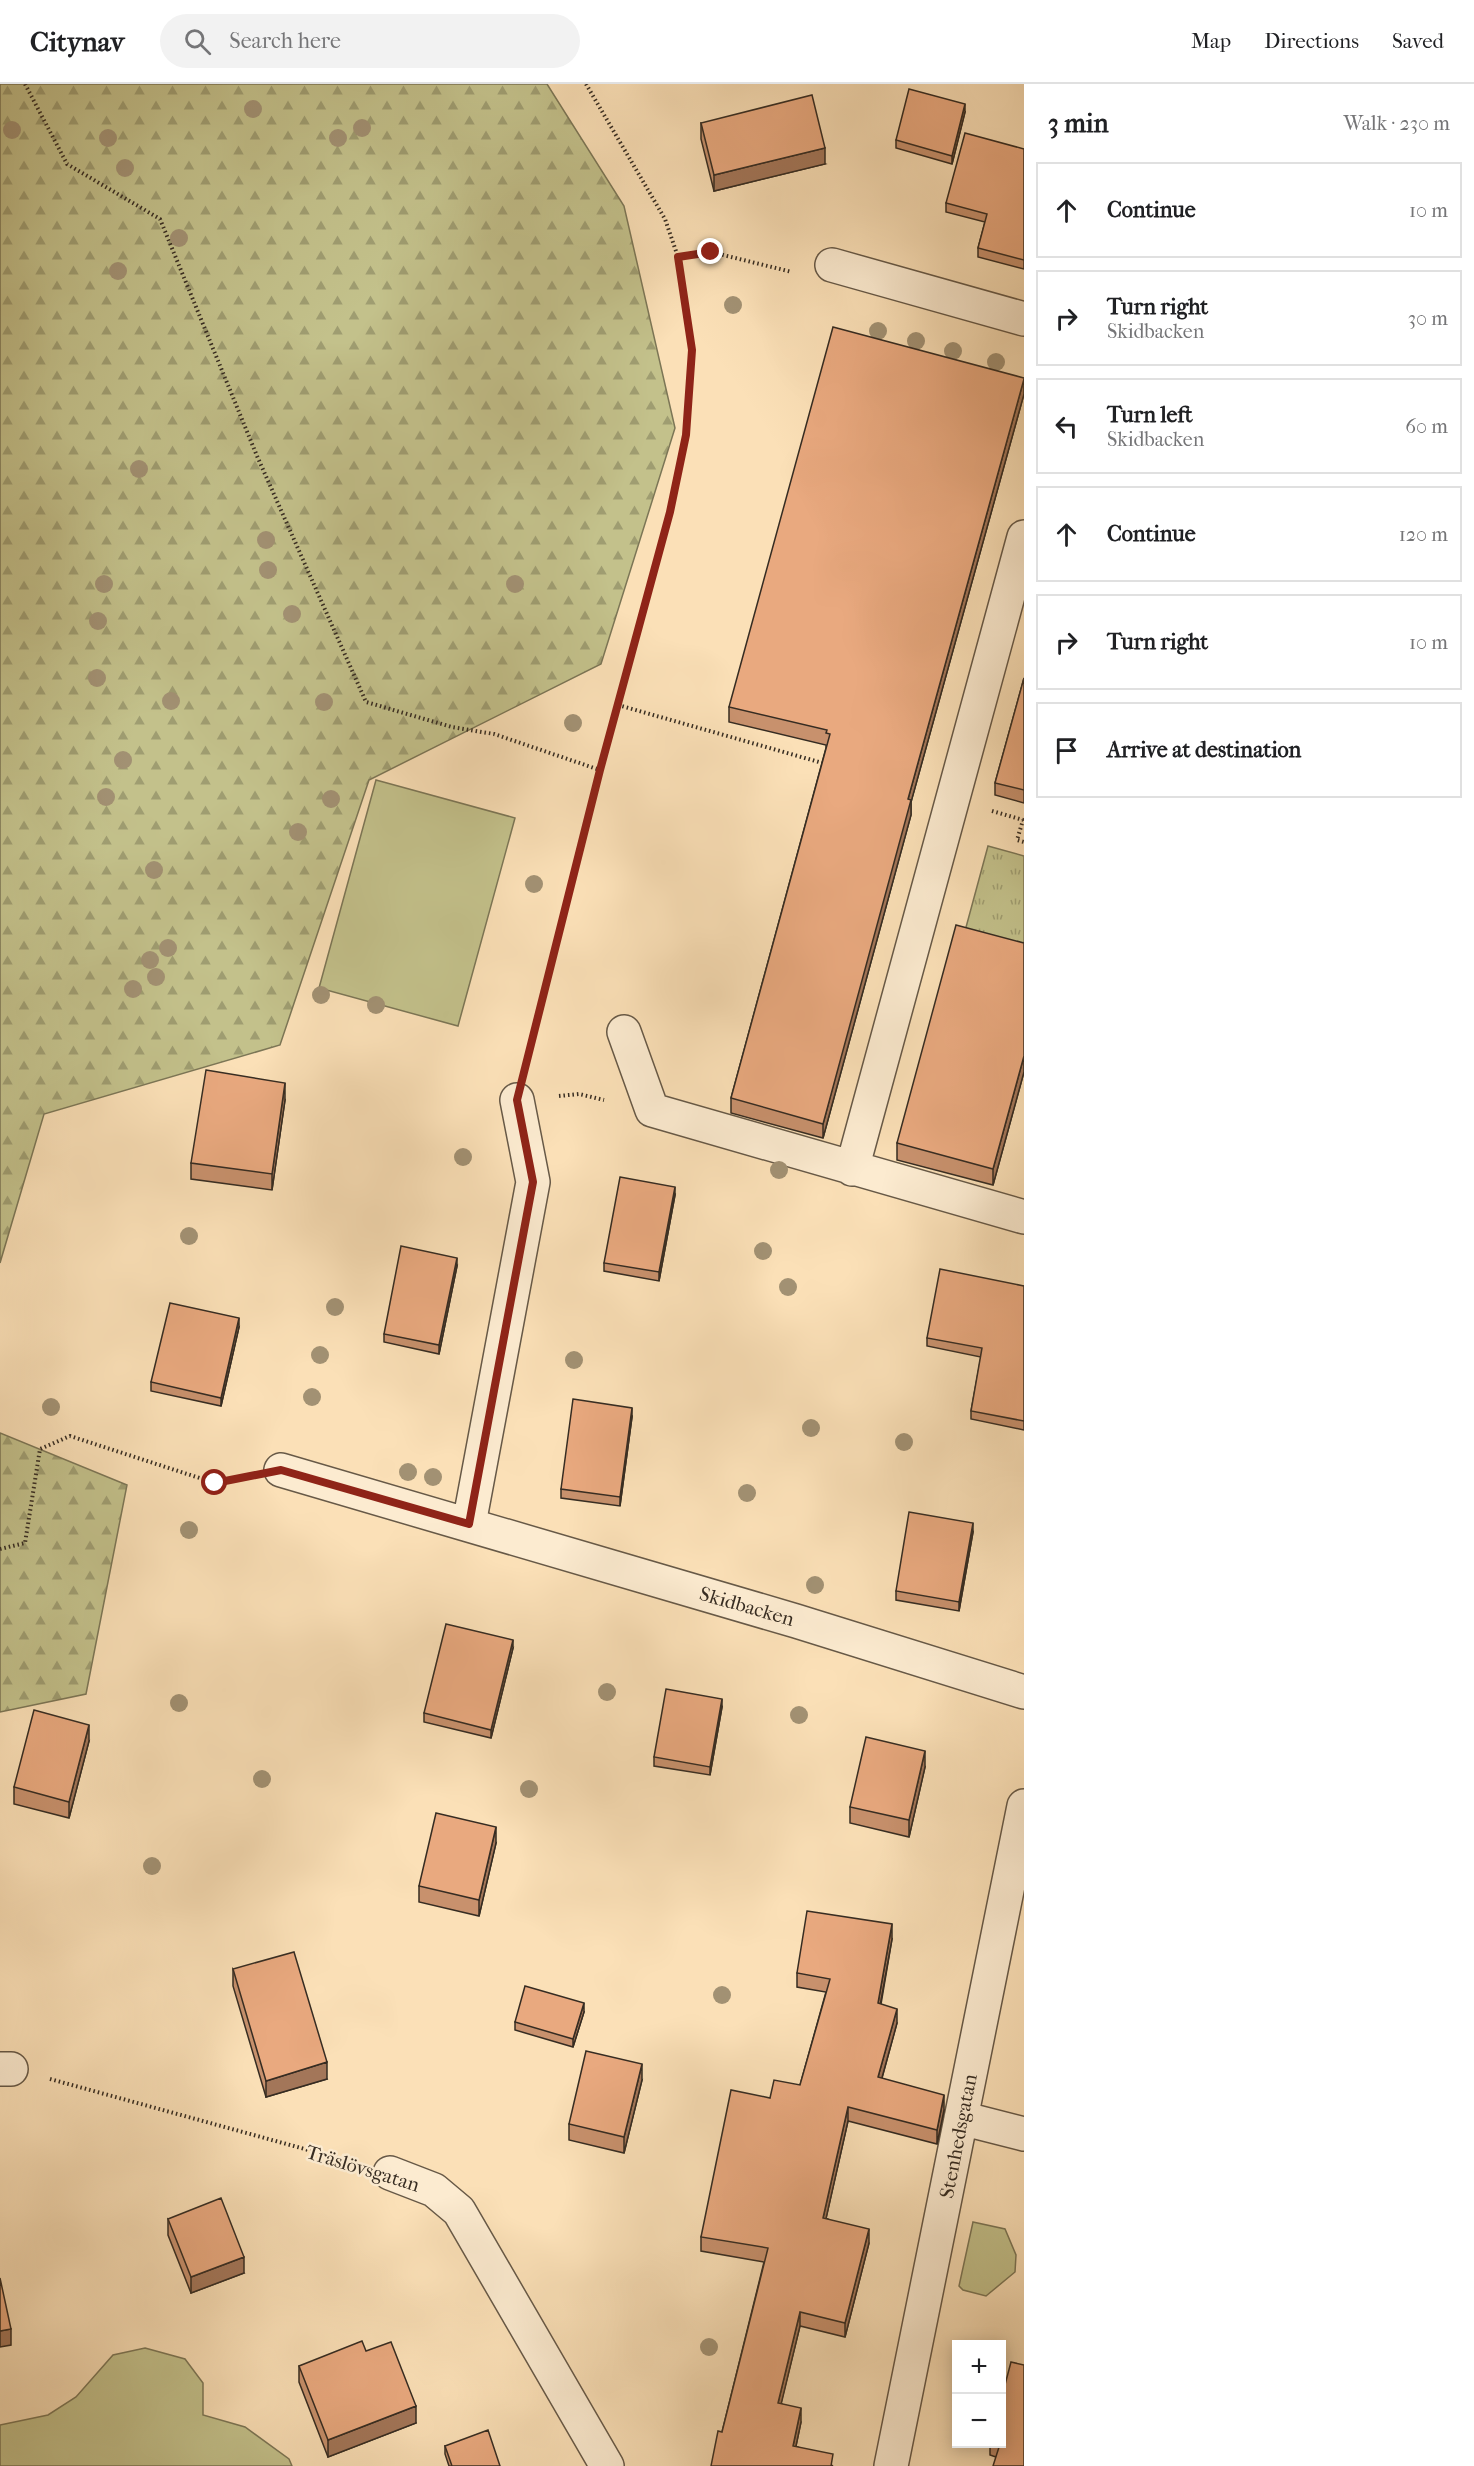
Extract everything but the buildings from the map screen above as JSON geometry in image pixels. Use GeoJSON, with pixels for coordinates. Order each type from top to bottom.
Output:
{"type":"FeatureCollection","features":[{"type":"Feature","properties":{"kind":"street"},"geometry":{"type":"LineString","coordinates":[[832,265],[1024,319]]}},
{"type":"Feature","properties":{"kind":"street"},"geometry":{"type":"LineString","coordinates":[[852,1169],[1024,537]]}},
{"type":"Feature","properties":{"kind":"street"},"geometry":{"type":"LineString","coordinates":[[624,1032],[652,1110],[852,1169],[1024,1216]]}},
{"type":"Feature","properties":{"kind":"street"},"geometry":{"type":"LineString","coordinates":[[469,1524],[533,1182],[517,1100]]}},
{"type":"Feature","properties":{"kind":"street","name":"Skidbacken"},"geometry":{"type":"LineString","coordinates":[[281,1470],[796,1621],[1024,1692]]}},
{"type":"Feature","properties":{"kind":"street","name":"Stenhedsgatan"},"geometry":{"type":"LineString","coordinates":[[891,2466],[1024,1806]]}},
{"type":"Feature","properties":{"kind":"street"},"geometry":{"type":"LineString","coordinates":[[962,2118],[1024,2134]]}},
{"type":"Feature","properties":{"kind":"street","name":"Träslövsgatan"},"geometry":{"type":"LineString","coordinates":[[390,2173],[434,2190],[459,2211],[607,2466]]}},
{"type":"Feature","properties":{"kind":"path"},"geometry":{"type":"LineString","coordinates":[[25,84],[67,164],[160,219],[257,456],[366,702],[452,727],[494,734],[600,770]]}},
{"type":"Feature","properties":{"kind":"path"},"geometry":{"type":"LineString","coordinates":[[586,84],[665,219],[678,257],[692,350],[686,435],[670,512],[600,770],[517,1100],[579,1094],[652,1110]]}},
{"type":"Feature","properties":{"kind":"path"},"geometry":{"type":"LineString","coordinates":[[678,257],[711,252],[800,273],[832,265]]}},
{"type":"Feature","properties":{"kind":"path"},"geometry":{"type":"LineString","coordinates":[[618,705],[831,766]]}},
{"type":"Feature","properties":{"kind":"path"},"geometry":{"type":"LineString","coordinates":[[953,800],[1023,820],[1017,840],[1024,842]]}},
{"type":"Feature","properties":{"kind":"path"},"geometry":{"type":"LineString","coordinates":[[0,1549],[25,1543],[40,1449],[70,1436],[215,1483],[281,1470]]}},
{"type":"Feature","properties":{"kind":"path","name":"Träslövsgatan"},"geometry":{"type":"LineString","coordinates":[[6,2069],[390,2173]]}},
{"type":"Feature","properties":{"kind":"green space"},"geometry":{"type":"Polygon","coordinates":[[[0,84],[547,84],[624,206],[675,428],[601,664],[369,780],[280,1045],[44,1114],[0,1263],[0,84]]]}},
{"type":"Feature","properties":{"kind":"green space"},"geometry":{"type":"Polygon","coordinates":[[[376,780],[515,818],[458,1026],[319,988],[376,780]]]}},
{"type":"Feature","properties":{"kind":"green space"},"geometry":{"type":"Polygon","coordinates":[[[988,846],[1024,856],[1024,947],[965,931],[988,846]]]}},
{"type":"Feature","properties":{"kind":"green space"},"geometry":{"type":"Polygon","coordinates":[[[0,1433],[127,1485],[86,1694],[0,1712],[0,1433]]]}},
{"type":"Feature","properties":{"kind":"green space"},"geometry":{"type":"Polygon","coordinates":[[[973,2222],[1005,2229],[1016,2255],[1015,2272],[986,2296],[963,2290],[959,2286],[973,2222]]]}},
{"type":"Feature","properties":{"kind":"green space"},"geometry":{"type":"Polygon","coordinates":[[[145,2348],[185,2359],[203,2383],[203,2415],[245,2427],[289,2459],[292,2466],[0,2466],[0,2425],[48,2415],[76,2397],[113,2355],[145,2348]]]}},
{"type":"Feature","properties":{"kind":"route"},"geometry":{"type":"LineString","coordinates":[[215,1483],[281,1470],[469,1524],[490,1400],[533,1182],[517,1100],[600,770],[670,512],[686,435],[692,350],[687,304],[678,257],[711,252]]}}]}
